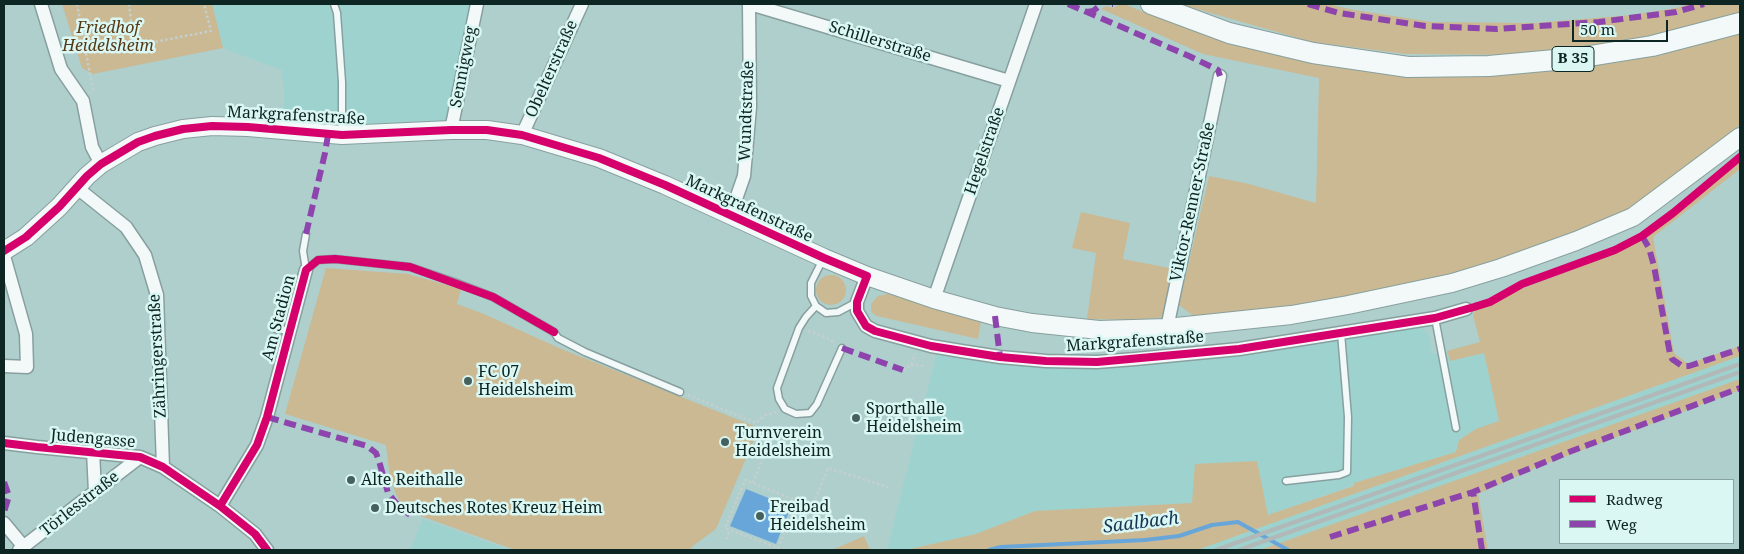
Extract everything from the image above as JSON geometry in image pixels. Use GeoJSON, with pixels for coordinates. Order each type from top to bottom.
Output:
{"type":"FeatureCollection","features":[{"type":"Feature","properties":{"kind":"main road","name":"B 35"},"geometry":{"type":"LineString","coordinates":[[1151,4],[1229,33],[1312,53],[1408,66],[1489,66],[1577,58],[1652,46],[1740,23]]}},
{"type":"Feature","properties":{"kind":"street"},"geometry":{"type":"LineString","coordinates":[[41,4],[61,69],[82,101],[92,147],[101,164]]}},
{"type":"Feature","properties":{"kind":"street","name":"Sennigweg"},"geometry":{"type":"LineString","coordinates":[[451,130],[477,4]]}},
{"type":"Feature","properties":{"kind":"street","name":"Obelterstraße"},"geometry":{"type":"LineString","coordinates":[[522,135],[582,4]]}},
{"type":"Feature","properties":{"kind":"street","name":"Schillerstraße"},"geometry":{"type":"LineString","coordinates":[[750,4],[1009,81]]}},
{"type":"Feature","properties":{"kind":"street","name":"Wundtstraße"},"geometry":{"type":"LineString","coordinates":[[730,216],[744,176],[750,107],[750,4]]}},
{"type":"Feature","properties":{"kind":"street","name":"Hegelstraße"},"geometry":{"type":"LineString","coordinates":[[934,299],[1036,4]]}},
{"type":"Feature","properties":{"kind":"street","name":"Viktor-Renner-Straße"},"geometry":{"type":"LineString","coordinates":[[1167,328],[1220,76]]}},
{"type":"Feature","properties":{"kind":"street","name":"Markgrafenstraße"},"geometry":{"type":"LineString","coordinates":[[4,251],[26,236],[59,207],[76,187],[101,164],[138,142],[155,136],[212,126],[342,135],[487,130],[522,135],[599,158],[665,185],[824,258],[867,276],[934,299],[995,316],[1032,323],[1099,330],[1167,328],[1291,315],[1452,283],[1576,241],[1633,217],[1740,137]]}},
{"type":"Feature","properties":{"kind":"street","name":"Zähringerstraße"},"geometry":{"type":"LineString","coordinates":[[76,187],[126,227],[145,255],[157,295],[163,467]]}},
{"type":"Feature","properties":{"kind":"street"},"geometry":{"type":"LineString","coordinates":[[4,256],[26,334],[27,367],[4,366]]}},
{"type":"Feature","properties":{"kind":"street","name":"Am Stadion"},"geometry":{"type":"LineString","coordinates":[[220,506],[257,445],[267,417],[306,270]]}},
{"type":"Feature","properties":{"kind":"street"},"geometry":{"type":"LineString","coordinates":[[857,302],[867,276]]}},
{"type":"Feature","properties":{"kind":"street","name":"Markgrafenstraße"},"geometry":{"type":"LineString","coordinates":[[857,302],[857,311],[866,326],[875,331],[918,343],[1000,357],[1046,361],[1097,362],[1239,349],[1436,318],[1466,309]]}},
{"type":"Feature","properties":{"kind":"street","name":"Judengasse"},"geometry":{"type":"LineString","coordinates":[[4,443],[140,457],[163,467],[220,506],[255,534],[267,550]]}},
{"type":"Feature","properties":{"kind":"street"},"geometry":{"type":"LineString","coordinates":[[93,451],[95,492]]}},
{"type":"Feature","properties":{"kind":"street","name":"Törlesstraße"},"geometry":{"type":"LineString","coordinates":[[22,549],[140,457]]}},
{"type":"Feature","properties":{"kind":"street"},"geometry":{"type":"LineString","coordinates":[[4,523],[22,549]]}},
{"type":"Feature","properties":{"kind":"lane"},"geometry":{"type":"LineString","coordinates":[[334,4],[337,13],[342,82],[342,135]]}},
{"type":"Feature","properties":{"kind":"lane"},"geometry":{"type":"LineString","coordinates":[[306,234],[303,251],[306,270]]}},
{"type":"Feature","properties":{"kind":"lane"},"geometry":{"type":"LineString","coordinates":[[824,258],[811,283],[811,296],[816,306],[826,313],[838,312],[857,302]]}},
{"type":"Feature","properties":{"kind":"lane","name":"Am Stadion"},"geometry":{"type":"LineString","coordinates":[[306,270],[318,260],[335,259],[410,267],[493,297],[554,332],[558,338],[585,352],[680,392]]}},
{"type":"Feature","properties":{"kind":"lane"},"geometry":{"type":"LineString","coordinates":[[816,306],[799,328],[777,388],[779,399],[784,409],[796,414],[810,414],[817,404],[842,348]]}},
{"type":"Feature","properties":{"kind":"lane"},"geometry":{"type":"LineString","coordinates":[[1436,318],[1456,428]]}},
{"type":"Feature","properties":{"kind":"lane"},"geometry":{"type":"LineString","coordinates":[[276,328],[290,331]]}},
{"type":"Feature","properties":{"kind":"lane"},"geometry":{"type":"LineString","coordinates":[[1286,481],[1340,475],[1347,472],[1348,417],[1340,333]]}},
{"type":"Feature","properties":{"kind":"path"},"geometry":{"type":"LineString","coordinates":[[78,4],[93,90]]}},
{"type":"Feature","properties":{"kind":"path"},"geometry":{"type":"LineString","coordinates":[[129,4],[134,45]]}},
{"type":"Feature","properties":{"kind":"path"},"geometry":{"type":"LineString","coordinates":[[86,50],[134,45],[211,31],[204,4]]}},
{"type":"Feature","properties":{"kind":"path"},"geometry":{"type":"LineString","coordinates":[[799,328],[826,337],[842,348]]}},
{"type":"Feature","properties":{"kind":"path"},"geometry":{"type":"LineString","coordinates":[[911,365],[918,343]]}},
{"type":"Feature","properties":{"kind":"path"},"geometry":{"type":"LineString","coordinates":[[903,370],[911,365],[926,366]]}},
{"type":"Feature","properties":{"kind":"path"},"geometry":{"type":"LineString","coordinates":[[680,392],[756,422],[765,415],[784,409]]}},
{"type":"Feature","properties":{"kind":"path"},"geometry":{"type":"LineString","coordinates":[[753,484],[771,437]]}},
{"type":"Feature","properties":{"kind":"path"},"geometry":{"type":"LineString","coordinates":[[794,510],[809,515],[828,468],[888,487]]}},
{"type":"Feature","properties":{"kind":"path"},"geometry":{"type":"LineString","coordinates":[[744,480],[753,484],[798,501],[778,548],[773,548],[725,528],[744,480]]}},
{"type":"Feature","properties":{"kind":"path"},"geometry":{"type":"LineString","coordinates":[[726,540],[730,530]]}},
{"type":"Feature","properties":{"kind":"shaded area"},"geometry":{"type":"Polygon","coordinates":[[[212,4],[470,4],[449,123],[359,127],[322,125],[283,119],[282,70],[223,48],[212,4]]]}},
{"type":"Feature","properties":{"kind":"shaded area"},"geometry":{"type":"Polygon","coordinates":[[[1420,327],[1428,333],[1432,354],[1447,351],[1450,361],[1484,353],[1499,421],[1476,429],[1459,440],[1456,452],[1354,483],[1354,485],[1268,515],[1257,461],[1196,464],[1192,503],[1035,511],[976,534],[906,550],[887,550],[936,355],[1003,365],[1098,369],[1241,356],[1420,327]]]}},
{"type":"Feature","properties":{"kind":"shaded area"},"geometry":{"type":"Polygon","coordinates":[[[1740,356],[1740,379],[1603,428],[1260,550],[1197,550],[1740,356]]]}},
{"type":"Feature","properties":{"kind":"shaded area"},"geometry":{"type":"Polygon","coordinates":[[[423,519],[510,550],[410,550],[423,519]]]}},
{"type":"Feature","properties":{"kind":"green space","name":"Friedhof Heidelsheim"},"geometry":{"type":"Polygon","coordinates":[[[62,4],[212,4],[223,48],[93,74],[82,68],[62,4]]]}},
{"type":"Feature","properties":{"kind":"green space"},"geometry":{"type":"Polygon","coordinates":[[[1120,4],[1151,15],[1402,72],[1740,31],[1740,125],[1648,198],[1610,221],[1450,277],[1295,307],[1202,317],[1192,315],[1179,305],[1209,176],[1245,183],[1316,203],[1319,78],[1203,54],[1101,9],[1106,6],[1113,8],[1120,4]]]}},
{"type":"Feature","properties":{"kind":"green space"},"geometry":{"type":"Polygon","coordinates":[[[1179,4],[1328,4],[1432,22],[1534,23],[1632,15],[1689,4],[1740,4],[1740,13],[1707,25],[1598,48],[1524,55],[1406,54],[1312,42],[1179,4]]]}},
{"type":"Feature","properties":{"kind":"green space"},"geometry":{"type":"Polygon","coordinates":[[[1740,160],[1740,169],[1653,237],[1674,353],[1688,364],[1740,346],[1740,356],[1197,550],[906,550],[976,534],[1035,511],[1192,503],[1195,464],[1257,461],[1268,515],[1354,486],[1354,483],[1456,452],[1459,440],[1476,429],[1499,421],[1484,353],[1450,361],[1447,351],[1480,342],[1473,315],[1475,310],[1491,305],[1516,291],[1585,265],[1641,240],[1740,160]]]}},
{"type":"Feature","properties":{"kind":"green space"},"geometry":{"type":"Polygon","coordinates":[[[1081,212],[1130,223],[1123,259],[1174,269],[1165,317],[1136,320],[1087,319],[1096,253],[1072,248],[1081,212]]]}},
{"type":"Feature","properties":{"kind":"green space","name":"FC 07 Heidelsheim"},"geometry":{"type":"Polygon","coordinates":[[[326,268],[408,274],[461,289],[457,304],[484,314],[559,348],[759,428],[716,529],[689,550],[515,550],[418,515],[399,501],[390,479],[386,445],[285,414],[326,268]]]}},
{"type":"Feature","properties":{"kind":"green space"},"geometry":{"type":"Polygon","coordinates":[[[831,275],[842,279],[846,290],[842,301],[831,305],[820,301],[816,290],[820,279],[831,275]]]}},
{"type":"Feature","properties":{"kind":"green space"},"geometry":{"type":"Polygon","coordinates":[[[888,294],[981,321],[978,339],[877,316],[871,312],[871,304],[878,296],[888,294]]]}},
{"type":"Feature","properties":{"kind":"green space"},"geometry":{"type":"Polygon","coordinates":[[[1740,379],[1740,390],[1535,468],[1478,494],[1488,550],[1260,550],[1740,379]]]}},
{"type":"Feature","properties":{"kind":"green space"},"geometry":{"type":"Polygon","coordinates":[[[864,536],[870,550],[832,550],[864,536]]]}},
{"type":"Feature","properties":{"kind":"water","name":"Freibad Heidelsheim"},"geometry":{"type":"Polygon","coordinates":[[[746,489],[791,507],[776,544],[730,526],[746,489]]]}},
{"type":"Feature","properties":{"kind":"waterway","name":"Saalbach"},"geometry":{"type":"LineString","coordinates":[[989,550],[1001,547],[1145,540],[1179,536],[1212,525],[1238,522],[1288,550]]}},
{"type":"Feature","properties":{"kind":"railway"},"geometry":{"type":"LineString","coordinates":[[1216,550],[1740,364]]}},
{"type":"Feature","properties":{"kind":"railway"},"geometry":{"type":"LineString","coordinates":[[1239,550],[1740,372]]}},
{"type":"Feature","properties":{"kind":"marked path"},"geometry":{"type":"LineString","coordinates":[[1068,4],[1189,56],[1218,70],[1220,76]]}},
{"type":"Feature","properties":{"kind":"marked path"},"geometry":{"type":"LineString","coordinates":[[1087,12],[1093,11],[1102,4]]}},
{"type":"Feature","properties":{"kind":"marked path"},"geometry":{"type":"LineString","coordinates":[[1308,4],[1339,13],[1425,26],[1497,29],[1599,22],[1676,12],[1704,4]]}},
{"type":"Feature","properties":{"kind":"marked path"},"geometry":{"type":"LineString","coordinates":[[306,234],[328,135]]}},
{"type":"Feature","properties":{"kind":"marked path"},"geometry":{"type":"LineString","coordinates":[[1642,236],[1649,248],[1654,266],[1672,359],[1682,366],[1689,366],[1740,349]]}},
{"type":"Feature","properties":{"kind":"marked path"},"geometry":{"type":"LineString","coordinates":[[995,316],[1000,357]]}},
{"type":"Feature","properties":{"kind":"marked path"},"geometry":{"type":"LineString","coordinates":[[842,348],[903,370]]}},
{"type":"Feature","properties":{"kind":"marked path"},"geometry":{"type":"LineString","coordinates":[[1482,550],[1473,492],[1569,452],[1740,388]]}},
{"type":"Feature","properties":{"kind":"marked path"},"geometry":{"type":"LineString","coordinates":[[267,417],[367,446],[376,453],[388,493],[410,515]]}},
{"type":"Feature","properties":{"kind":"marked path"},"geometry":{"type":"LineString","coordinates":[[4,482],[9,496],[4,512]]}},
{"type":"Feature","properties":{"kind":"marked path"},"geometry":{"type":"LineString","coordinates":[[1330,537],[1473,492]]}},
{"type":"Feature","properties":{"kind":"cycle path"},"geometry":{"type":"LineString","coordinates":[[4,251],[26,237],[59,207],[87,176],[101,164],[138,142],[155,136],[183,129],[212,126],[342,135],[487,130],[522,135],[599,158],[665,185],[867,276],[857,302],[857,311],[866,326],[875,331],[931,346],[1000,357],[1046,361],[1097,362],[1239,349],[1435,318],[1490,302],[1522,284],[1615,250],[1642,236],[1673,213],[1740,157]]}},
{"type":"Feature","properties":{"kind":"cycle path"},"geometry":{"type":"LineString","coordinates":[[220,506],[257,445],[267,417],[306,270],[318,260],[335,259],[410,267],[493,297],[554,332]]}},
{"type":"Feature","properties":{"kind":"cycle path"},"geometry":{"type":"LineString","coordinates":[[4,443],[140,457],[163,467],[220,506],[255,534],[267,550]]}},
{"type":"Feature","properties":{"kind":"place","name":"FC 07 Heidelsheim"},"geometry":{"type":"Point","coordinates":[468,381]}},
{"type":"Feature","properties":{"kind":"place","name":"Sporthalle Heidelsheim"},"geometry":{"type":"Point","coordinates":[856,418]}},
{"type":"Feature","properties":{"kind":"place","name":"Turnverein Heidelsheim"},"geometry":{"type":"Point","coordinates":[725,442]}},
{"type":"Feature","properties":{"kind":"place","name":"Alte Reithalle"},"geometry":{"type":"Point","coordinates":[351,480]}},
{"type":"Feature","properties":{"kind":"place","name":"Deutsches Rotes Kreuz Heim"},"geometry":{"type":"Point","coordinates":[375,508]}},
{"type":"Feature","properties":{"kind":"place","name":"Freibad Heidelsheim"},"geometry":{"type":"Point","coordinates":[760,516]}}]}
